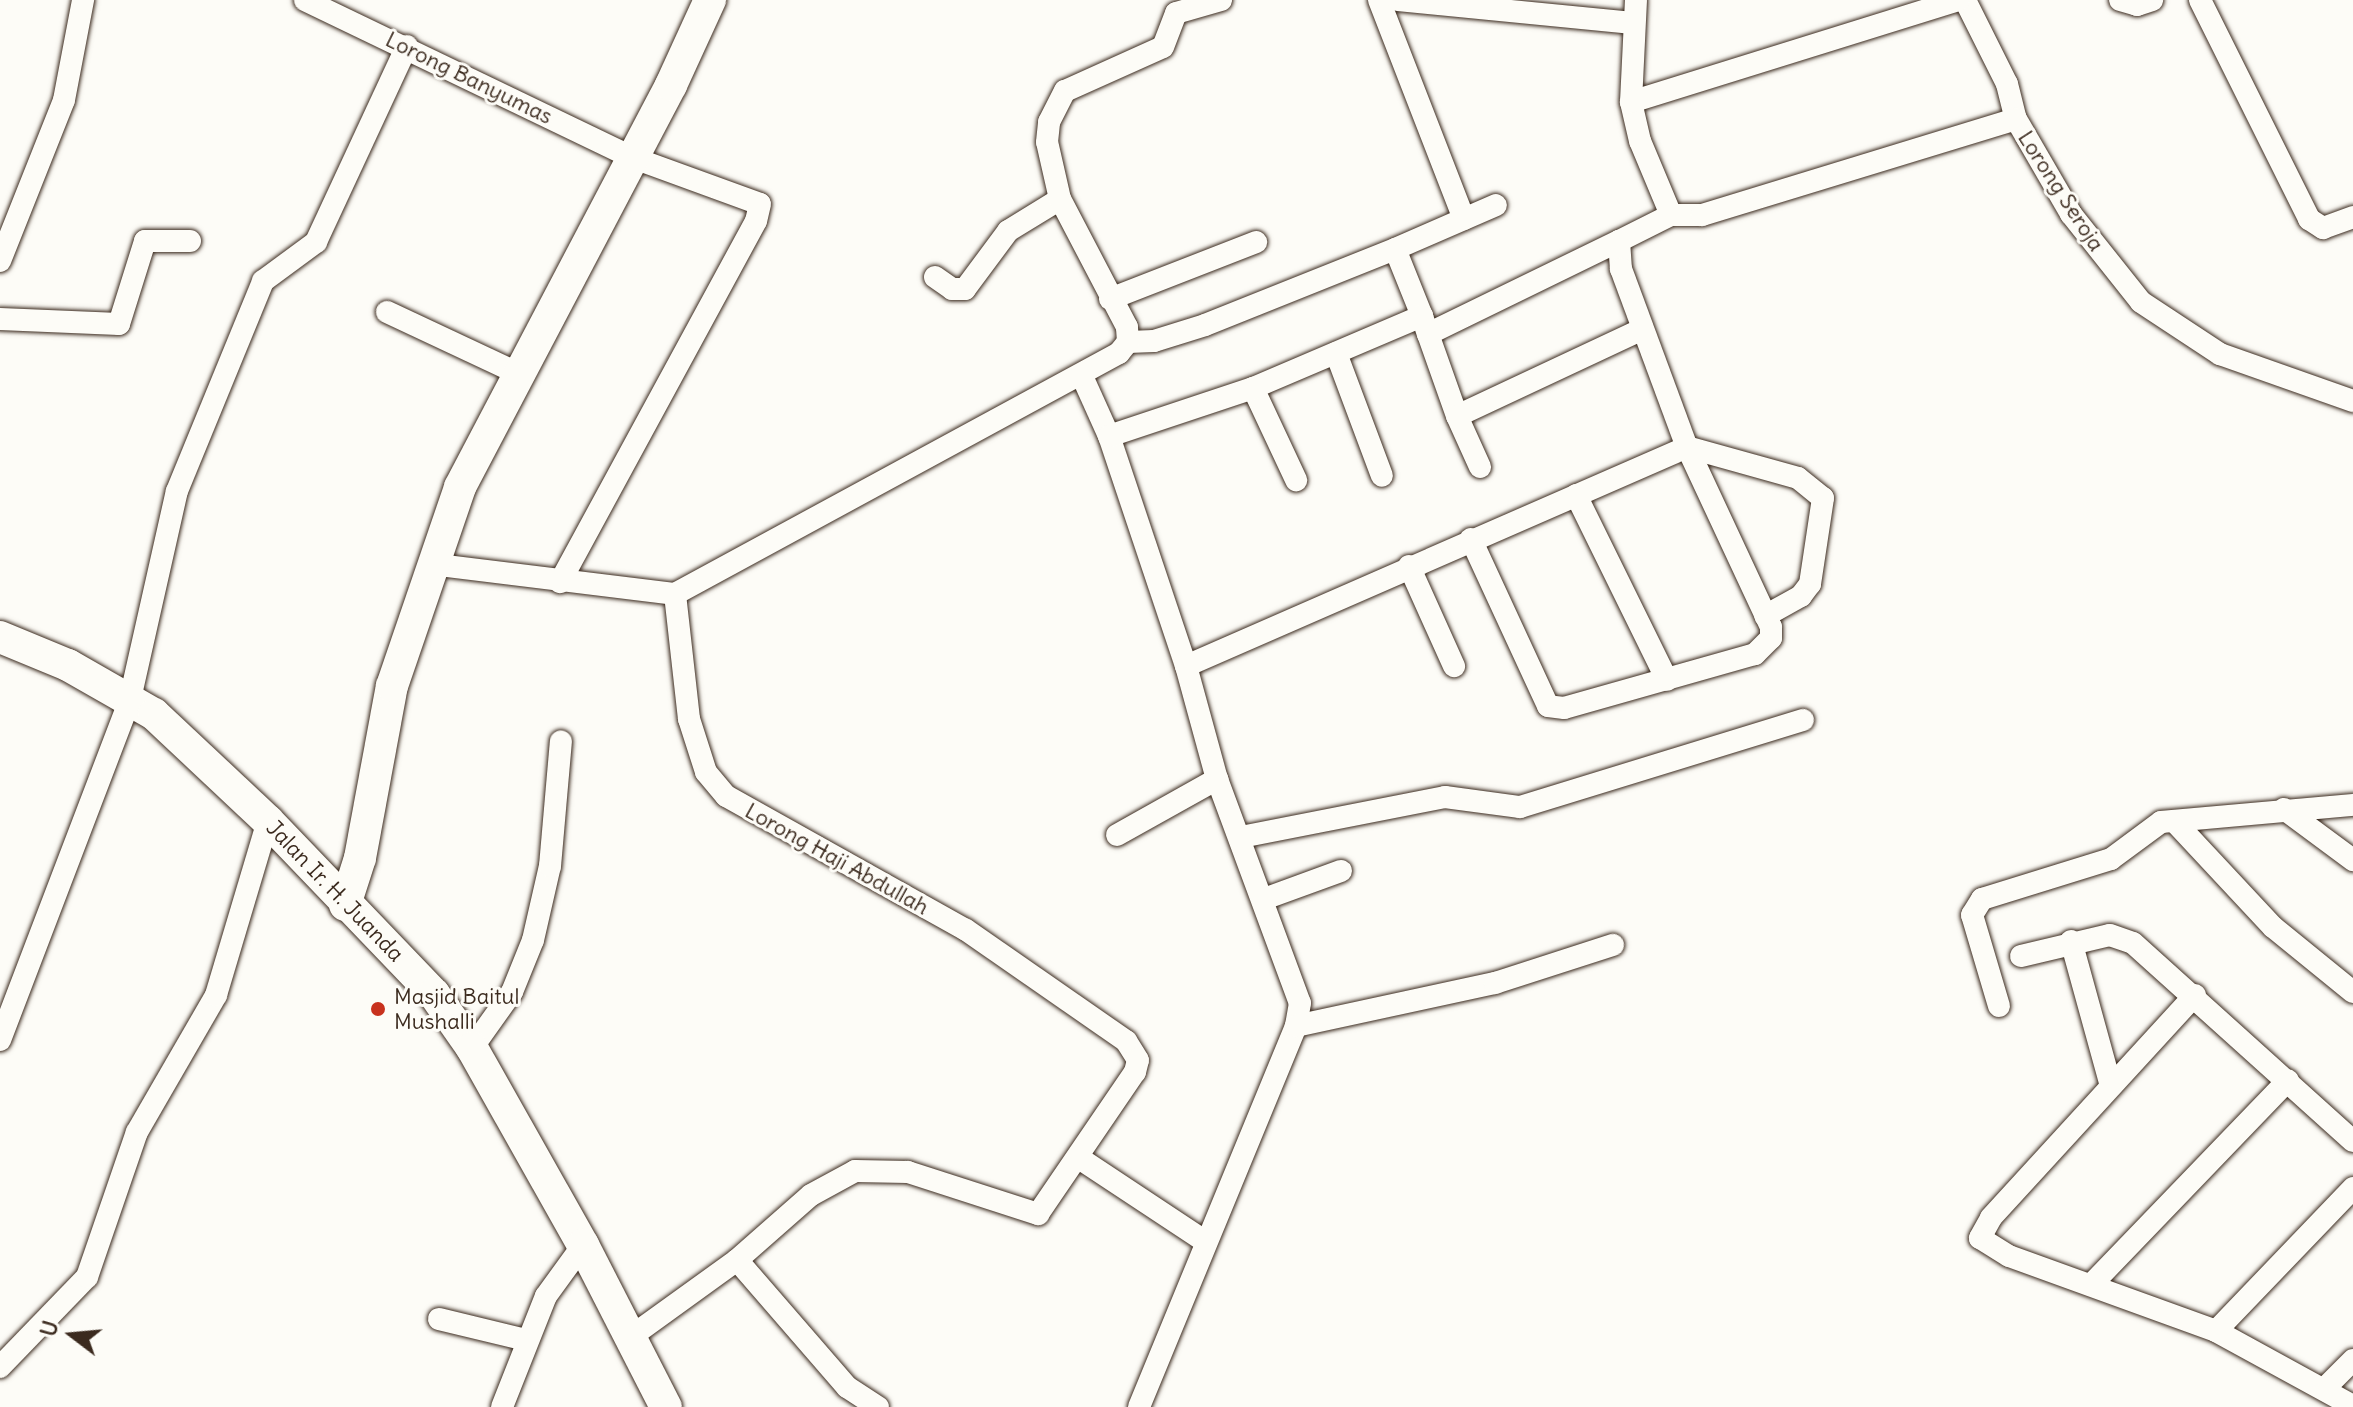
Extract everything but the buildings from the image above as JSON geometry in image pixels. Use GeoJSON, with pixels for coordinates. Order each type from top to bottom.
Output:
{"type":"FeatureCollection","features":[{"type":"Feature","properties":{"kind":"main road"},"geometry":{"type":"LineString","coordinates":[[345,905],[360,858],[392,686],[430,564],[460,487],[710,0]]}},
{"type":"Feature","properties":{"kind":"main road","name":"Jalan Ir. H. Juanda"},"geometry":{"type":"LineString","coordinates":[[0,637],[68,665],[154,714],[268,821],[345,905],[434,994],[472,1048],[583,1245],[666,1407]]}},
{"type":"Feature","properties":{"kind":"street"},"geometry":{"type":"LineString","coordinates":[[0,261],[64,100],[83,0]]}},
{"type":"Feature","properties":{"kind":"street","name":"Lorong Banyumas"},"geometry":{"type":"LineString","coordinates":[[305,0],[407,46],[631,157],[760,204],[756,221],[560,582]]}},
{"type":"Feature","properties":{"kind":"street"},"geometry":{"type":"LineString","coordinates":[[1128,342],[1127,327],[1060,199],[1047,142],[1057,99],[1086,77],[1163,47],[1171,6],[1221,0]]}},
{"type":"Feature","properties":{"kind":"street"},"geometry":{"type":"LineString","coordinates":[[1379,0],[1464,219]]}},
{"type":"Feature","properties":{"kind":"street"},"geometry":{"type":"LineString","coordinates":[[1398,0],[1634,6],[1631,102],[1640,141],[1671,215]]}},
{"type":"Feature","properties":{"kind":"street"},"geometry":{"type":"LineString","coordinates":[[1631,102],[1958,0]]}},
{"type":"Feature","properties":{"kind":"street","name":"Lorong Seroja"},"geometry":{"type":"LineString","coordinates":[[1965,0],[2007,84],[2016,119],[2071,214],[2121,280],[2160,318],[2220,354],[2353,401]]}},
{"type":"Feature","properties":{"kind":"street"},"geometry":{"type":"LineString","coordinates":[[2120,0],[2137,5],[2152,0]]}},
{"type":"Feature","properties":{"kind":"street"},"geometry":{"type":"LineString","coordinates":[[2200,0],[2309,219],[2323,228],[2353,217]]}},
{"type":"Feature","properties":{"kind":"street"},"geometry":{"type":"LineString","coordinates":[[0,1040],[130,699],[177,491],[263,281],[316,242],[407,46]]}},
{"type":"Feature","properties":{"kind":"street"},"geometry":{"type":"LineString","coordinates":[[1109,436],[1253,388],[1336,353],[1425,325],[1619,241],[1671,215],[1702,215],[2016,119]]}},
{"type":"Feature","properties":{"kind":"street"},"geometry":{"type":"LineString","coordinates":[[935,277],[952,289],[965,289],[1008,231],[1060,199]]}},
{"type":"Feature","properties":{"kind":"street"},"geometry":{"type":"LineString","coordinates":[[430,564],[675,594],[1082,376],[1128,342],[1154,341],[1205,325],[1496,205]]}},
{"type":"Feature","properties":{"kind":"street"},"geometry":{"type":"LineString","coordinates":[[0,319],[119,324],[145,241],[190,241]]}},
{"type":"Feature","properties":{"kind":"street"},"geometry":{"type":"LineString","coordinates":[[1471,539],[1548,706],[1564,708],[1762,650],[1771,633],[1687,447],[1621,269],[1619,241]]}},
{"type":"Feature","properties":{"kind":"street"},"geometry":{"type":"LineString","coordinates":[[1110,299],[1256,242]]}},
{"type":"Feature","properties":{"kind":"street"},"geometry":{"type":"LineString","coordinates":[[1395,249],[1457,416],[1480,467]]}},
{"type":"Feature","properties":{"kind":"street"},"geometry":{"type":"LineString","coordinates":[[387,312],[517,373]]}},
{"type":"Feature","properties":{"kind":"street"},"geometry":{"type":"LineString","coordinates":[[1457,416],[1643,329]]}},
{"type":"Feature","properties":{"kind":"street"},"geometry":{"type":"LineString","coordinates":[[1336,353],[1382,476]]}},
{"type":"Feature","properties":{"kind":"street"},"geometry":{"type":"LineString","coordinates":[[1082,376],[1109,436],[1186,666],[1217,779],[1300,1003],[1296,1026],[1139,1407]]}},
{"type":"Feature","properties":{"kind":"street"},"geometry":{"type":"LineString","coordinates":[[1253,388],[1296,480]]}},
{"type":"Feature","properties":{"kind":"street"},"geometry":{"type":"LineString","coordinates":[[1186,666],[1687,447],[1798,478],[1823,498],[1810,584],[1801,596],[1765,616]]}},
{"type":"Feature","properties":{"kind":"street"},"geometry":{"type":"LineString","coordinates":[[1576,495],[1667,680]]}},
{"type":"Feature","properties":{"kind":"street"},"geometry":{"type":"LineString","coordinates":[[1409,566],[1454,666]]}},
{"type":"Feature","properties":{"kind":"street","name":"Lorong Haji Abdullah"},"geometry":{"type":"LineString","coordinates":[[675,594],[689,719],[706,772],[726,796],[966,930],[1126,1041],[1138,1060],[1135,1072],[1079,1158]]}},
{"type":"Feature","properties":{"kind":"street"},"geometry":{"type":"LineString","coordinates":[[1241,837],[1445,797],[1520,807],[1803,720]]}},
{"type":"Feature","properties":{"kind":"street"},"geometry":{"type":"LineString","coordinates":[[472,1048],[512,992],[533,940],[550,866],[561,741]]}},
{"type":"Feature","properties":{"kind":"street"},"geometry":{"type":"LineString","coordinates":[[1117,835],[1217,779]]}},
{"type":"Feature","properties":{"kind":"street"},"geometry":{"type":"LineString","coordinates":[[1999,1006],[1972,915],[1982,899],[2111,859],[2161,822],[2353,805]]}},
{"type":"Feature","properties":{"kind":"street"},"geometry":{"type":"LineString","coordinates":[[2284,809],[2353,860]]}},
{"type":"Feature","properties":{"kind":"street"},"geometry":{"type":"LineString","coordinates":[[0,1367],[87,1277],[137,1132],[216,995],[268,821]]}},
{"type":"Feature","properties":{"kind":"street"},"geometry":{"type":"LineString","coordinates":[[2174,821],[2273,927],[2353,992]]}},
{"type":"Feature","properties":{"kind":"street"},"geometry":{"type":"LineString","coordinates":[[1264,899],[1341,871]]}},
{"type":"Feature","properties":{"kind":"street"},"geometry":{"type":"LineString","coordinates":[[2021,956],[2071,941],[2122,937],[2195,995],[2353,1141]]}},
{"type":"Feature","properties":{"kind":"street"},"geometry":{"type":"LineString","coordinates":[[2071,941],[2111,1086]]}},
{"type":"Feature","properties":{"kind":"street"},"geometry":{"type":"LineString","coordinates":[[1296,1026],[1495,983],[1613,945]]}},
{"type":"Feature","properties":{"kind":"street"},"geometry":{"type":"LineString","coordinates":[[2195,995],[1991,1218],[1980,1238],[2009,1256],[2216,1331],[2353,1406]]}},
{"type":"Feature","properties":{"kind":"street"},"geometry":{"type":"LineString","coordinates":[[2091,1285],[2288,1080]]}},
{"type":"Feature","properties":{"kind":"street"},"geometry":{"type":"LineString","coordinates":[[629,1338],[737,1260],[811,1195],[855,1171],[908,1172],[1038,1214],[1079,1158],[1206,1242]]}},
{"type":"Feature","properties":{"kind":"street"},"geometry":{"type":"LineString","coordinates":[[2216,1331],[2353,1188]]}},
{"type":"Feature","properties":{"kind":"street"},"geometry":{"type":"LineString","coordinates":[[502,1407],[526,1340],[563,1266],[583,1245]]}},
{"type":"Feature","properties":{"kind":"street"},"geometry":{"type":"LineString","coordinates":[[737,1260],[847,1387],[878,1407]]}},
{"type":"Feature","properties":{"kind":"street"},"geometry":{"type":"LineString","coordinates":[[439,1319],[526,1340]]}},
{"type":"Feature","properties":{"kind":"street"},"geometry":{"type":"LineString","coordinates":[[2324,1389],[2353,1360]]}},
{"type":"Feature","properties":{"kind":"place","name":"Masjid Baitul Mushalli"},"geometry":{"type":"Point","coordinates":[378,1009]}}]}
